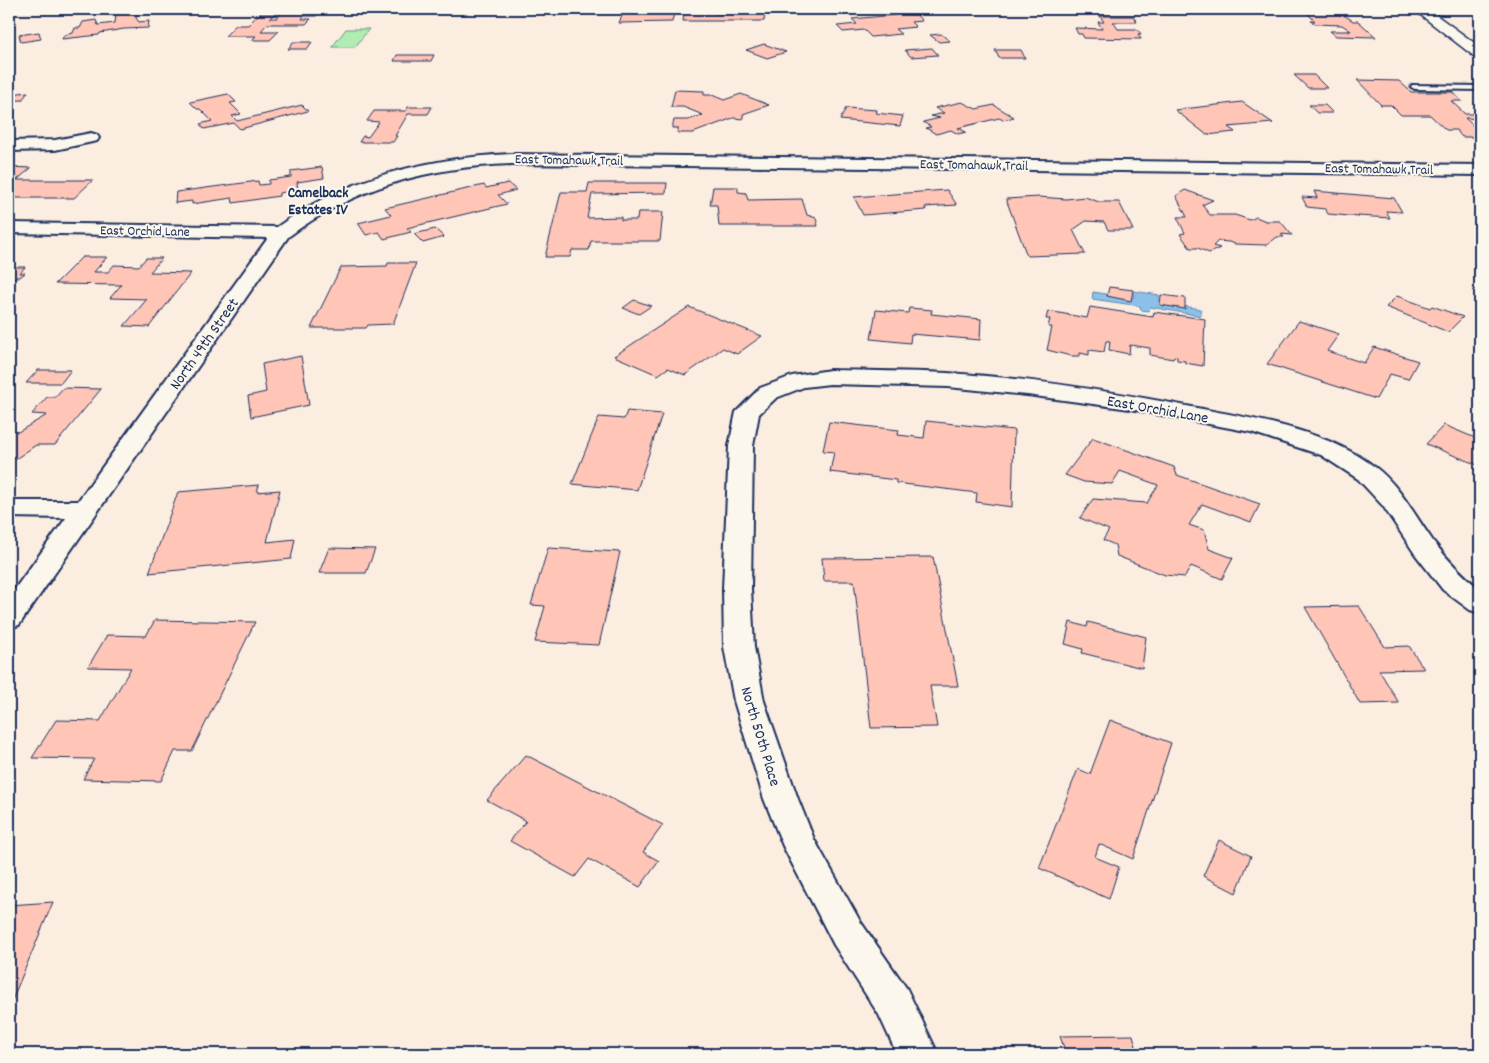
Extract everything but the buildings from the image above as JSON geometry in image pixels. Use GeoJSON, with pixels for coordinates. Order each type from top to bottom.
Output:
{"type":"FeatureCollection","features":[{"type":"Feature","properties":{"kind":"street"},"geometry":{"type":"LineString","coordinates":[[1420,9],[1480,54]]}},
{"type":"Feature","properties":{"kind":"street"},"geometry":{"type":"LineString","coordinates":[[9,146],[56,145],[91,138]]}},
{"type":"Feature","properties":{"kind":"street","name":"East Tomahawk Trail"},"geometry":{"type":"LineString","coordinates":[[468,161],[520,159],[1480,170]]}},
{"type":"Feature","properties":{"kind":"street","name":"North 49th Street"},"geometry":{"type":"LineString","coordinates":[[9,618],[281,233],[312,211],[348,192],[412,172],[468,161]]}},
{"type":"Feature","properties":{"kind":"street","name":"East Orchid Lane"},"geometry":{"type":"LineString","coordinates":[[9,228],[281,233]]}},
{"type":"Feature","properties":{"kind":"street","name":"East Orchid Lane"},"geometry":{"type":"LineString","coordinates":[[768,393],[800,381],[830,377],[948,380],[1027,388],[1130,402],[1256,426],[1330,450],[1367,473],[1392,500],[1424,548],[1453,583],[1480,603]]}},
{"type":"Feature","properties":{"kind":"street","name":"North 50th Place"},"geometry":{"type":"LineString","coordinates":[[768,393],[748,412],[742,446],[736,589],[739,647],[748,701],[800,846],[847,933],[893,1002],[918,1054]]}},
{"type":"Feature","properties":{"kind":"street"},"geometry":{"type":"LineString","coordinates":[[9,509],[85,510]]}},
{"type":"Feature","properties":{"kind":"lane"},"geometry":{"type":"LineString","coordinates":[[1415,87],[1480,88]]}},
{"type":"Feature","properties":{"kind":"lane"},"geometry":{"type":"LineString","coordinates":[[1466,88],[1473,94]]}},
{"type":"Feature","properties":{"kind":"green space"},"geometry":{"type":"Polygon","coordinates":[[[346,29],[369,29],[355,47],[332,47],[346,29]]]}},
{"type":"Feature","properties":{"kind":"water"},"geometry":{"type":"Polygon","coordinates":[[[1134,291],[1159,295],[1159,302],[1201,309],[1201,316],[1150,307],[1149,311],[1141,310],[1140,306],[1092,299],[1093,292],[1133,298],[1134,291]]]}},
{"type":"Feature","properties":{"kind":"district","name":"Camelback Estates IV"},"geometry":{"type":"Point","coordinates":[318,200]}}]}
